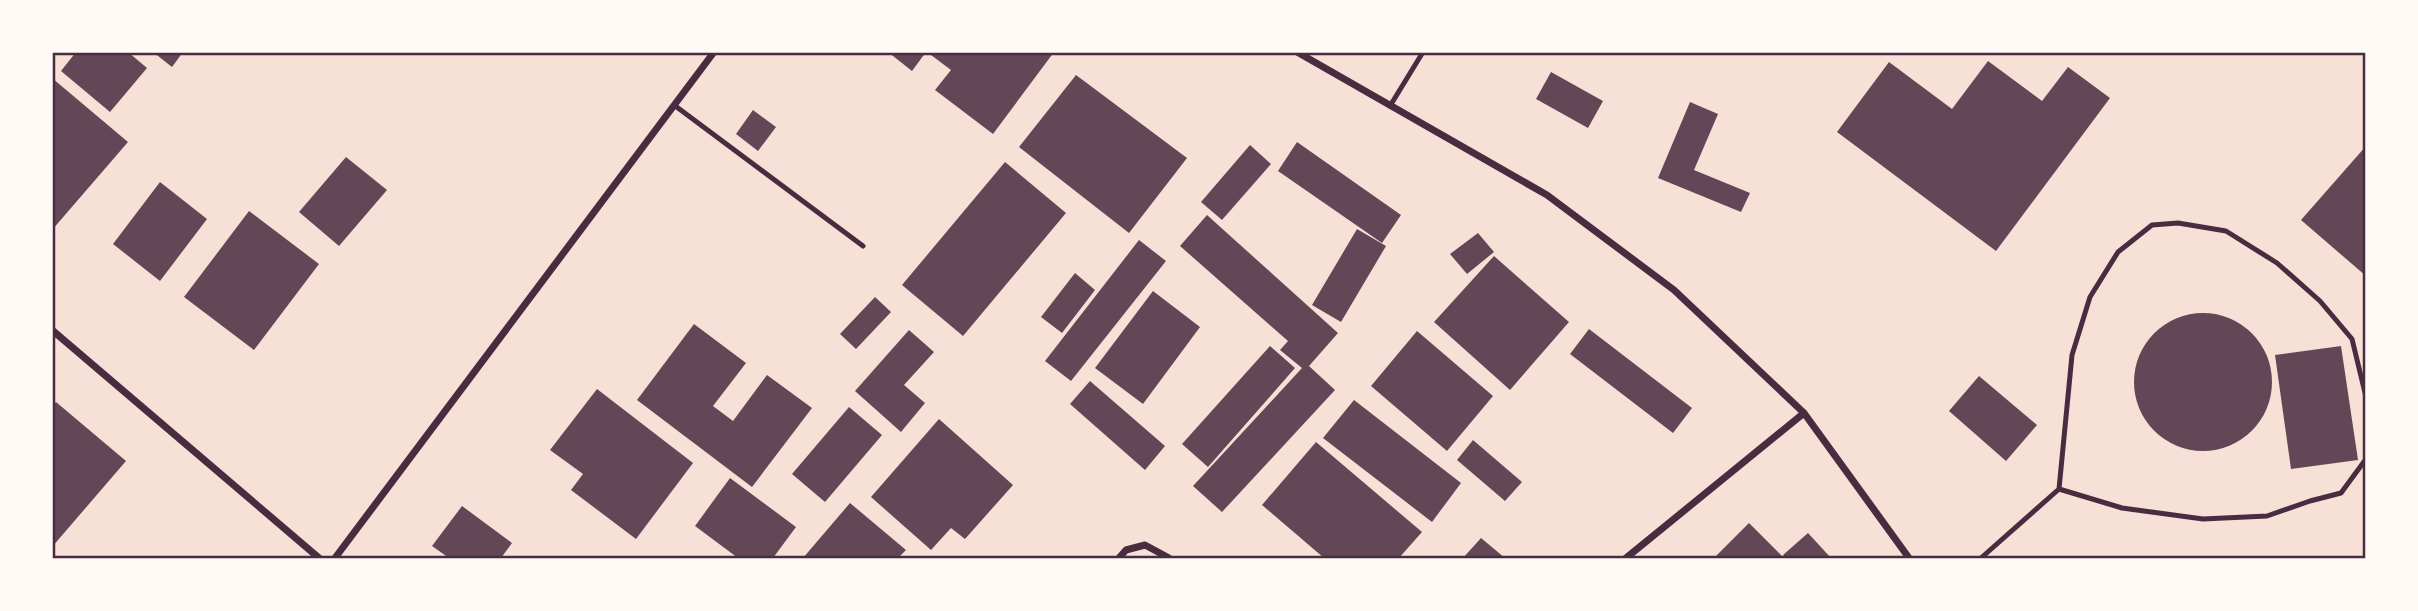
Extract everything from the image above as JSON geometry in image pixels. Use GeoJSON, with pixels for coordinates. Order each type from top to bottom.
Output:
{"type":"FeatureCollection","features":[{"type":"Feature","properties":{"kind":"street"},"geometry":{"type":"LineString","coordinates":[[335,558],[714,52]]}},
{"type":"Feature","properties":{"kind":"street"},"geometry":{"type":"LineString","coordinates":[[1297,52],[1547,195],[1674,290],[1804,413],[1909,558]]}},
{"type":"Feature","properties":{"kind":"street"},"geometry":{"type":"LineString","coordinates":[[52,330],[319,558]]}},
{"type":"Feature","properties":{"kind":"street"},"geometry":{"type":"LineString","coordinates":[[1626,558],[1804,413]]}},
{"type":"Feature","properties":{"kind":"street"},"geometry":{"type":"LineString","coordinates":[[1119,558],[1126,550],[1145,545],[1169,558]]}},
{"type":"Feature","properties":{"kind":"lane"},"geometry":{"type":"LineString","coordinates":[[1391,106],[1423,52]]}},
{"type":"Feature","properties":{"kind":"lane"},"geometry":{"type":"LineString","coordinates":[[674,105],[863,246]]}},
{"type":"Feature","properties":{"kind":"lane"},"geometry":{"type":"LineString","coordinates":[[1981,558],[2059,489],[2071,355],[2090,297],[2118,252],[2152,225],[2178,223],[2226,231],[2277,263],[2320,301],[2352,339],[2365,397]]}},
{"type":"Feature","properties":{"kind":"lane"},"geometry":{"type":"LineString","coordinates":[[2059,489],[2122,508],[2203,519],[2267,516],[2341,493],[2365,459]]}},
{"type":"Feature","properties":{"kind":"building"},"geometry":{"type":"Polygon","coordinates":[[[76,52],[128,52],[147,68],[110,112],[61,71],[76,52]]]}},
{"type":"Feature","properties":{"kind":"building"},"geometry":{"type":"Polygon","coordinates":[[[153,52],[183,52],[172,67],[153,52]]]}},
{"type":"Feature","properties":{"kind":"building"},"geometry":{"type":"Polygon","coordinates":[[[888,52],[926,52],[912,71],[888,52]]]}},
{"type":"Feature","properties":{"kind":"building"},"geometry":{"type":"Polygon","coordinates":[[[927,52],[1054,52],[993,134],[935,90],[951,70],[927,52]]]}},
{"type":"Feature","properties":{"kind":"building"},"geometry":{"type":"Polygon","coordinates":[[[1988,61],[2042,101],[2068,67],[2110,98],[1996,251],[1837,132],[1889,62],[1952,109],[1988,61]]]}},
{"type":"Feature","properties":{"kind":"building"},"geometry":{"type":"Polygon","coordinates":[[[1551,72],[1603,101],[1588,128],[1536,99],[1551,72]]]}},
{"type":"Feature","properties":{"kind":"building"},"geometry":{"type":"Polygon","coordinates":[[[1076,75],[1187,158],[1129,233],[1019,147],[1076,75]]]}},
{"type":"Feature","properties":{"kind":"building"},"geometry":{"type":"Polygon","coordinates":[[[52,78],[128,142],[52,230],[52,78]]]}},
{"type":"Feature","properties":{"kind":"building"},"geometry":{"type":"Polygon","coordinates":[[[1690,102],[1718,114],[1694,170],[1750,193],[1741,212],[1658,178],[1690,102]]]}},
{"type":"Feature","properties":{"kind":"building"},"geometry":{"type":"Polygon","coordinates":[[[753,110],[776,127],[758,151],[736,134],[753,110]]]}},
{"type":"Feature","properties":{"kind":"building"},"geometry":{"type":"Polygon","coordinates":[[[1297,142],[1401,215],[1382,243],[1278,171],[1297,142]]]}},
{"type":"Feature","properties":{"kind":"building"},"geometry":{"type":"Polygon","coordinates":[[[1250,145],[1271,164],[1222,220],[1201,202],[1250,145]]]}},
{"type":"Feature","properties":{"kind":"building"},"geometry":{"type":"Polygon","coordinates":[[[2366,146],[2366,276],[2301,220],[2366,146]]]}},
{"type":"Feature","properties":{"kind":"building"},"geometry":{"type":"Polygon","coordinates":[[[346,157],[387,190],[339,246],[299,212],[346,157]]]}},
{"type":"Feature","properties":{"kind":"building"},"geometry":{"type":"Polygon","coordinates":[[[1005,162],[1066,213],[963,336],[902,285],[1005,162]]]}},
{"type":"Feature","properties":{"kind":"building"},"geometry":{"type":"Polygon","coordinates":[[[160,182],[207,219],[160,281],[113,244],[160,182]]]}},
{"type":"Feature","properties":{"kind":"building"},"geometry":{"type":"Polygon","coordinates":[[[249,211],[319,264],[254,350],[184,297],[249,211]]]}},
{"type":"Feature","properties":{"kind":"building"},"geometry":{"type":"Polygon","coordinates":[[[1207,215],[1338,333],[1309,366],[1335,390],[1222,512],[1193,486],[1302,368],[1280,350],[1288,341],[1180,246],[1207,215]]]}},
{"type":"Feature","properties":{"kind":"building"},"geometry":{"type":"Polygon","coordinates":[[[1357,229],[1386,246],[1341,322],[1312,305],[1357,229]]]}},
{"type":"Feature","properties":{"kind":"building"},"geometry":{"type":"Polygon","coordinates":[[[1478,233],[1494,252],[1467,274],[1450,254],[1478,233]]]}},
{"type":"Feature","properties":{"kind":"building"},"geometry":{"type":"Polygon","coordinates":[[[1139,240],[1166,261],[1071,381],[1045,361],[1139,240]]]}},
{"type":"Feature","properties":{"kind":"building"},"geometry":{"type":"Polygon","coordinates":[[[1494,256],[1569,322],[1510,390],[1434,322],[1494,256]]]}},
{"type":"Feature","properties":{"kind":"building"},"geometry":{"type":"Polygon","coordinates":[[[1075,273],[1095,290],[1062,333],[1041,317],[1075,273]]]}},
{"type":"Feature","properties":{"kind":"building"},"geometry":{"type":"Polygon","coordinates":[[[1153,291],[1200,327],[1143,404],[1095,368],[1153,291]]]}},
{"type":"Feature","properties":{"kind":"building"},"geometry":{"type":"Polygon","coordinates":[[[875,297],[891,312],[856,349],[840,334],[875,297]]]}},
{"type":"Feature","properties":{"kind":"building"},"geometry":{"type":"Polygon","coordinates":[[[2203,313],[2229,318],[2252,333],[2267,356],[2272,382],[2267,408],[2252,431],[2229,446],[2203,451],[2177,446],[2154,431],[2139,408],[2134,382],[2139,356],[2154,333],[2177,318],[2203,313]]]}},
{"type":"Feature","properties":{"kind":"building"},"geometry":{"type":"Polygon","coordinates":[[[694,324],[746,363],[713,406],[733,421],[767,375],[812,408],[752,487],[637,400],[694,324]]]}},
{"type":"Feature","properties":{"kind":"building"},"geometry":{"type":"Polygon","coordinates":[[[1589,329],[1692,408],[1673,433],[1570,354],[1589,329]]]}},
{"type":"Feature","properties":{"kind":"building"},"geometry":{"type":"Polygon","coordinates":[[[909,330],[934,352],[904,385],[925,403],[901,432],[855,391],[909,330]]]}},
{"type":"Feature","properties":{"kind":"building"},"geometry":{"type":"Polygon","coordinates":[[[1417,331],[1493,396],[1447,451],[1371,386],[1417,331]]]}},
{"type":"Feature","properties":{"kind":"building"},"geometry":{"type":"Polygon","coordinates":[[[1270,346],[1295,368],[1208,467],[1182,444],[1270,346]]]}},
{"type":"Feature","properties":{"kind":"building"},"geometry":{"type":"Polygon","coordinates":[[[2341,346],[2358,460],[2291,469],[2275,355],[2341,346]]]}},
{"type":"Feature","properties":{"kind":"building"},"geometry":{"type":"Polygon","coordinates":[[[1979,376],[2037,425],[2006,461],[1949,411],[1979,376]]]}},
{"type":"Feature","properties":{"kind":"building"},"geometry":{"type":"Polygon","coordinates":[[[1090,381],[1165,446],[1145,470],[1070,404],[1090,381]]]}},
{"type":"Feature","properties":{"kind":"building"},"geometry":{"type":"Polygon","coordinates":[[[597,389],[693,463],[636,539],[571,490],[583,474],[550,450],[597,389]]]}},
{"type":"Feature","properties":{"kind":"building"},"geometry":{"type":"Polygon","coordinates":[[[1354,400],[1461,483],[1432,522],[1323,438],[1354,400]]]}},
{"type":"Feature","properties":{"kind":"building"},"geometry":{"type":"Polygon","coordinates":[[[56,402],[126,461],[52,547],[52,406],[56,402]]]}},
{"type":"Feature","properties":{"kind":"building"},"geometry":{"type":"Polygon","coordinates":[[[849,407],[882,435],[825,502],[792,474],[849,407]]]}},
{"type":"Feature","properties":{"kind":"building"},"geometry":{"type":"Polygon","coordinates":[[[939,419],[1013,485],[965,539],[951,528],[931,550],[871,497],[939,419]]]}},
{"type":"Feature","properties":{"kind":"building"},"geometry":{"type":"Polygon","coordinates":[[[1473,440],[1522,482],[1505,501],[1457,460],[1473,440]]]}},
{"type":"Feature","properties":{"kind":"building"},"geometry":{"type":"Polygon","coordinates":[[[1316,442],[1422,532],[1399,558],[1324,558],[1262,505],[1316,442]]]}},
{"type":"Feature","properties":{"kind":"building"},"geometry":{"type":"Polygon","coordinates":[[[730,478],[796,527],[773,558],[738,558],[695,526],[730,478]]]}},
{"type":"Feature","properties":{"kind":"building"},"geometry":{"type":"Polygon","coordinates":[[[850,503],[906,550],[898,558],[803,558],[850,503]]]}},
{"type":"Feature","properties":{"kind":"building"},"geometry":{"type":"Polygon","coordinates":[[[462,506],[512,543],[501,558],[449,558],[432,546],[462,506]]]}},
{"type":"Feature","properties":{"kind":"building"},"geometry":{"type":"Polygon","coordinates":[[[1749,523],[1784,558],[1714,558],[1749,523]]]}},
{"type":"Feature","properties":{"kind":"building"},"geometry":{"type":"Polygon","coordinates":[[[1808,533],[1831,558],[1786,558],[1783,555],[1808,533]]]}},
{"type":"Feature","properties":{"kind":"building"},"geometry":{"type":"Polygon","coordinates":[[[1481,538],[1505,558],[1463,558],[1481,538]]]}}]}
